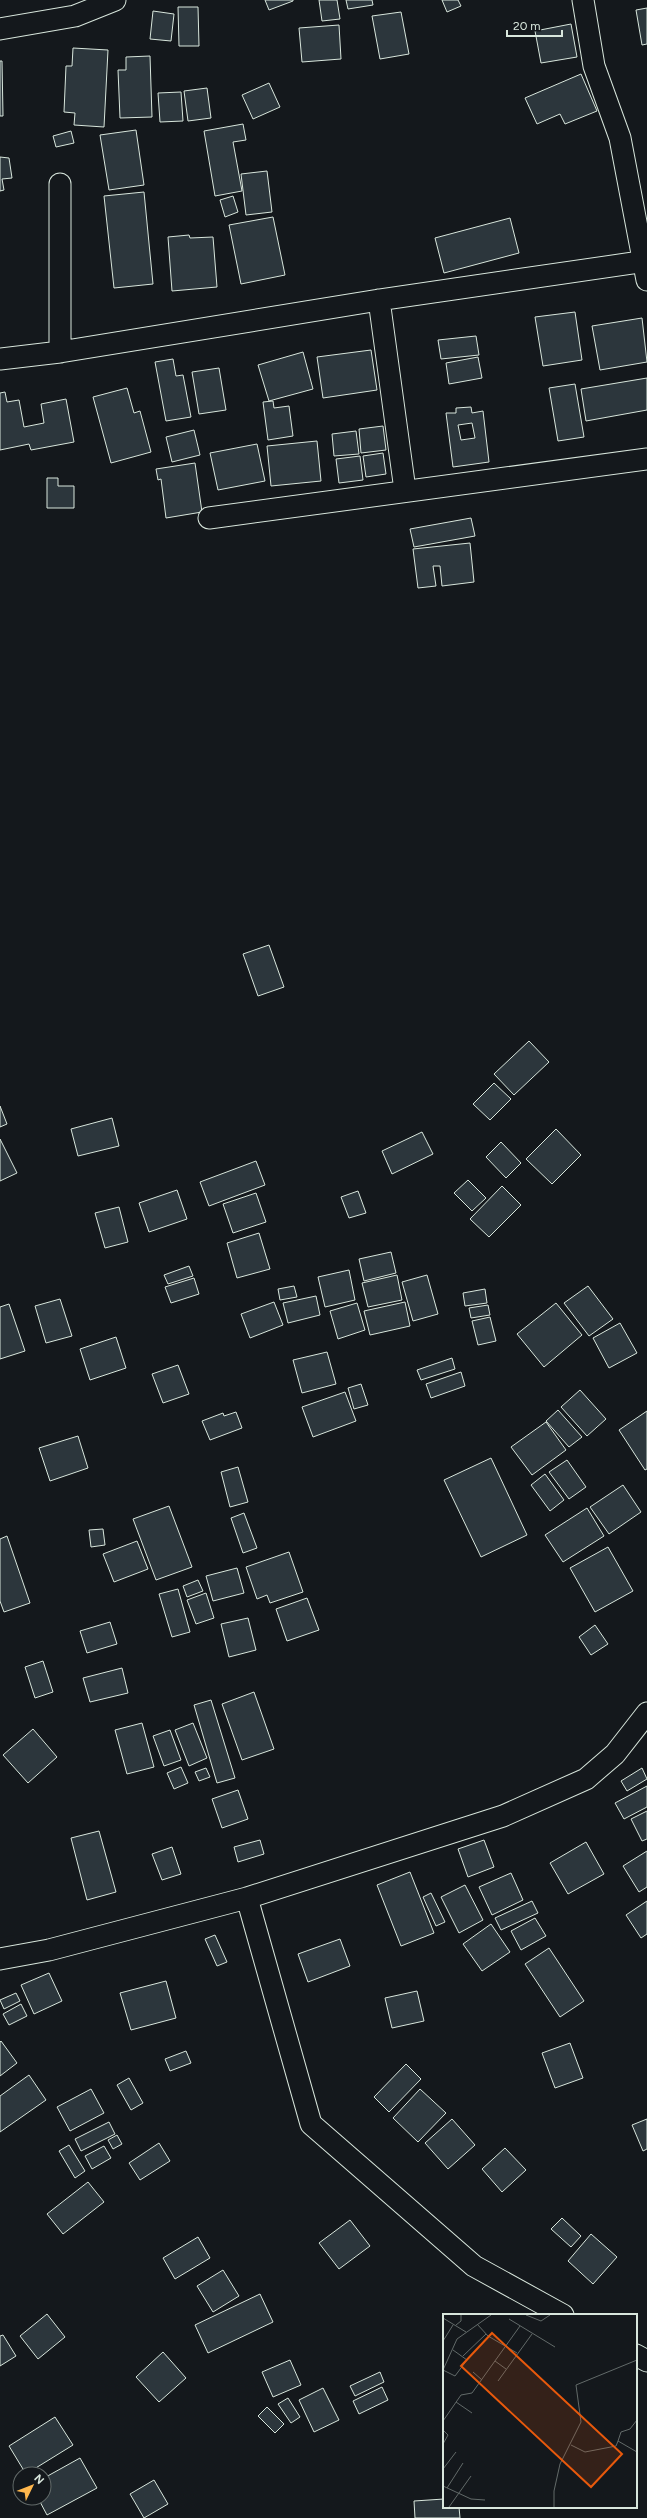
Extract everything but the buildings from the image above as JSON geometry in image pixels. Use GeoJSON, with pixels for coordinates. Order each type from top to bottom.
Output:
{"type":"FeatureCollection","features":[{"type":"Feature","properties":{"kind":"street"},"geometry":{"type":"LineString","coordinates":[[0,30],[75,16],[115,0]]}},
{"type":"Feature","properties":{"kind":"street"},"geometry":{"type":"LineString","coordinates":[[0,359],[60,352],[379,300],[646,268],[620,138],[594,66],[583,0]]}},
{"type":"Feature","properties":{"kind":"street"},"geometry":{"type":"LineString","coordinates":[[60,184],[60,352]]}},
{"type":"Feature","properties":{"kind":"street"},"geometry":{"type":"LineString","coordinates":[[379,300],[405,490]]}},
{"type":"Feature","properties":{"kind":"street"},"geometry":{"type":"LineString","coordinates":[[209,518],[405,490],[647,459]]}},
{"type":"Feature","properties":{"kind":"street"},"geometry":{"type":"LineString","coordinates":[[0,1959],[49,1950],[247,1898],[503,1816],[586,1779],[615,1754],[647,1714]]}},
{"type":"Feature","properties":{"kind":"street"},"geometry":{"type":"LineString","coordinates":[[247,1898],[312,2124],[474,2266],[561,2314]]}},
{"type":"Feature","properties":{"kind":"street"},"geometry":{"type":"LineString","coordinates":[[637,2356],[647,2361]]}}]}
